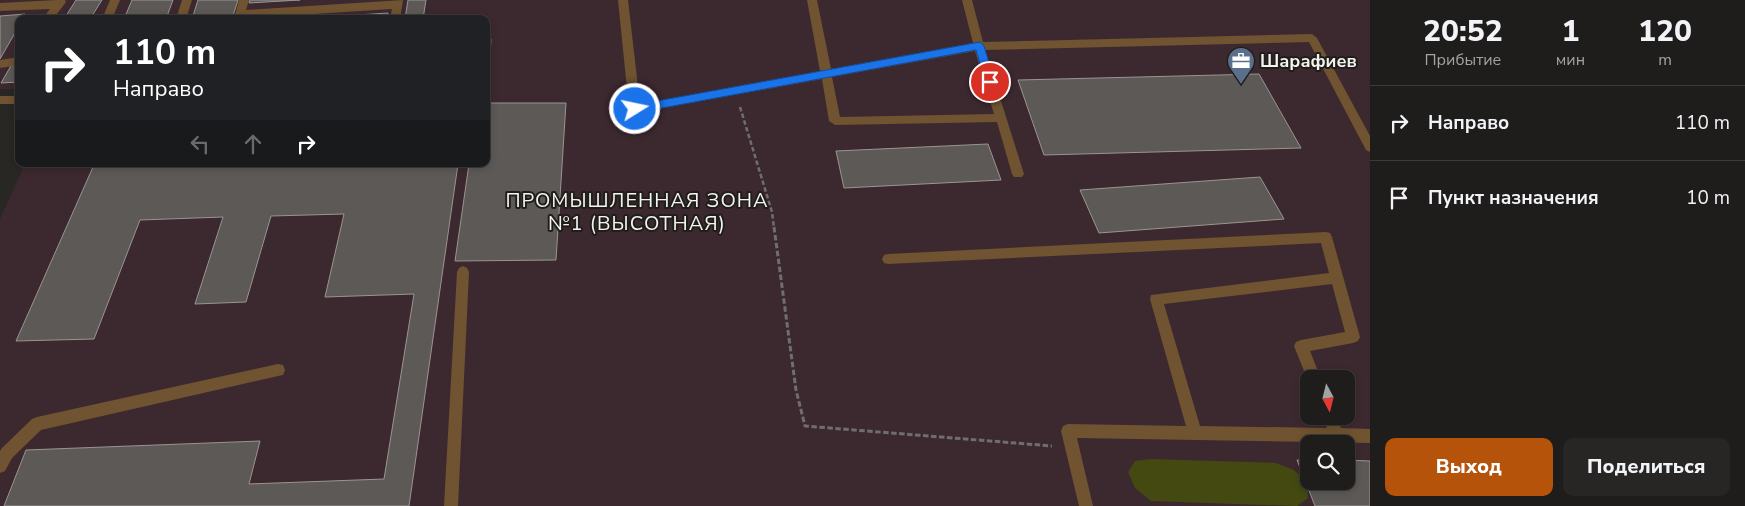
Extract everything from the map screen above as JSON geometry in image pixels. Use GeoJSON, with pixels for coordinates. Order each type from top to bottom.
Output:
{"type":"FeatureCollection","features":[{"type":"Feature","properties":{"kind":"lane"},"geometry":{"type":"LineString","coordinates":[[109,15],[116,0]]}},
{"type":"Feature","properties":{"kind":"lane"},"geometry":{"type":"LineString","coordinates":[[182,15],[187,0]]}},
{"type":"Feature","properties":{"kind":"lane"},"geometry":{"type":"LineString","coordinates":[[240,15],[244,0]]}},
{"type":"Feature","properties":{"kind":"lane"},"geometry":{"type":"LineString","coordinates":[[624,0],[635,109],[980,46],[1312,38],[1370,147]]}},
{"type":"Feature","properties":{"kind":"lane"},"geometry":{"type":"LineString","coordinates":[[812,0],[835,121],[1001,118]]}},
{"type":"Feature","properties":{"kind":"lane"},"geometry":{"type":"LineString","coordinates":[[967,0],[1018,174]]}},
{"type":"Feature","properties":{"kind":"lane"},"geometry":{"type":"LineString","coordinates":[[251,15],[397,2],[395,15]]}},
{"type":"Feature","properties":{"kind":"lane"},"geometry":{"type":"LineString","coordinates":[[0,7],[61,3]]}},
{"type":"Feature","properties":{"kind":"lane"},"geometry":{"type":"LineString","coordinates":[[50,15],[61,3]]}},
{"type":"Feature","properties":{"kind":"lane"},"geometry":{"type":"LineString","coordinates":[[0,100],[15,100]]}},
{"type":"Feature","properties":{"kind":"lane"},"geometry":{"type":"LineString","coordinates":[[888,259],[1326,237],[1353,337],[1301,346],[1310,370]]}},
{"type":"Feature","properties":{"kind":"lane"},"geometry":{"type":"LineString","coordinates":[[451,506],[463,272]]}},
{"type":"Feature","properties":{"kind":"lane"},"geometry":{"type":"LineString","coordinates":[[1195,433],[1156,298],[1337,278]]}},
{"type":"Feature","properties":{"kind":"lane"},"geometry":{"type":"LineString","coordinates":[[0,466],[7,453],[37,424],[278,370]]}},
{"type":"Feature","properties":{"kind":"lane"},"geometry":{"type":"LineString","coordinates":[[1086,506],[1068,431],[1300,435]]}},
{"type":"Feature","properties":{"kind":"lane"},"geometry":{"type":"LineString","coordinates":[[1355,436],[1370,436]]}},
{"type":"Feature","properties":{"kind":"path"},"geometry":{"type":"LineString","coordinates":[[736,91],[772,212],[796,390],[805,426],[864,429],[1072,448]]}},
{"type":"Feature","properties":{"kind":"shaded area"},"geometry":{"type":"Polygon","coordinates":[[[0,0],[1370,0],[1370,506],[0,506],[0,219],[24,167],[490,167],[490,15],[15,15],[15,89],[0,89],[0,0]]]}},
{"type":"Feature","properties":{"kind":"green space"},"geometry":{"type":"Polygon","coordinates":[[[1151,459],[1276,463],[1294,470],[1300,476],[1300,490],[1307,490],[1308,498],[1297,506],[1151,501],[1135,488],[1128,472],[1135,461],[1151,459]]]}},
{"type":"Feature","properties":{"kind":"building"},"geometry":{"type":"Polygon","coordinates":[[[76,0],[102,0],[93,15],[67,15],[76,0]]]}},
{"type":"Feature","properties":{"kind":"building"},"geometry":{"type":"Polygon","coordinates":[[[132,0],[173,0],[167,15],[126,15],[132,0]]]}},
{"type":"Feature","properties":{"kind":"building"},"geometry":{"type":"Polygon","coordinates":[[[198,0],[238,0],[233,15],[193,15],[198,0]]]}},
{"type":"Feature","properties":{"kind":"building"},"geometry":{"type":"Polygon","coordinates":[[[250,0],[300,0],[249,3],[250,0]]]}},
{"type":"Feature","properties":{"kind":"building"},"geometry":{"type":"Polygon","coordinates":[[[408,0],[426,0],[424,15],[406,15],[408,0]]]}},
{"type":"Feature","properties":{"kind":"building"},"geometry":{"type":"Polygon","coordinates":[[[388,13],[388,15],[358,15],[388,13]]]}},
{"type":"Feature","properties":{"kind":"building"},"geometry":{"type":"Polygon","coordinates":[[[25,14],[15,15],[15,33],[0,59],[0,16],[25,14]]]}},
{"type":"Feature","properties":{"kind":"building"},"geometry":{"type":"Polygon","coordinates":[[[12,64],[15,64],[15,82],[1,83],[12,64]]]}},
{"type":"Feature","properties":{"kind":"building"},"geometry":{"type":"Polygon","coordinates":[[[1259,74],[1301,148],[1044,155],[1018,80],[1259,74]]]}},
{"type":"Feature","properties":{"kind":"building"},"geometry":{"type":"Polygon","coordinates":[[[490,103],[566,103],[556,260],[455,261],[469,167],[490,167],[490,103]]]}},
{"type":"Feature","properties":{"kind":"building"},"geometry":{"type":"Polygon","coordinates":[[[988,144],[1001,180],[844,188],[836,151],[988,144]]]}},
{"type":"Feature","properties":{"kind":"building"},"geometry":{"type":"Polygon","coordinates":[[[93,167],[458,167],[409,506],[4,506],[26,450],[260,441],[249,484],[384,479],[414,294],[325,297],[344,214],[271,216],[246,302],[195,304],[223,217],[140,220],[94,339],[16,341],[93,167]]]}},
{"type":"Feature","properties":{"kind":"building"},"geometry":{"type":"Polygon","coordinates":[[[1260,177],[1284,219],[1099,233],[1080,190],[1260,177]]]}},
{"type":"Feature","properties":{"kind":"building"},"geometry":{"type":"Polygon","coordinates":[[[1355,460],[1370,461],[1370,506],[1315,506],[1309,490],[1355,490],[1355,460]]]}},
{"type":"Feature","properties":{"kind":"place","name":"Шарафиев"},"geometry":{"type":"Point","coordinates":[1241,85]}},
{"type":"Feature","properties":{"kind":"district","name":"ПРОМЫШЛЕННАЯ ЗОНА №1 (ВЫСОТНАЯ)"},"geometry":{"type":"Point","coordinates":[637,212]}},
{"type":"Feature","properties":{"kind":"route"},"geometry":{"type":"LineString","coordinates":[[635,109],[980,46],[990,82]]}}]}
